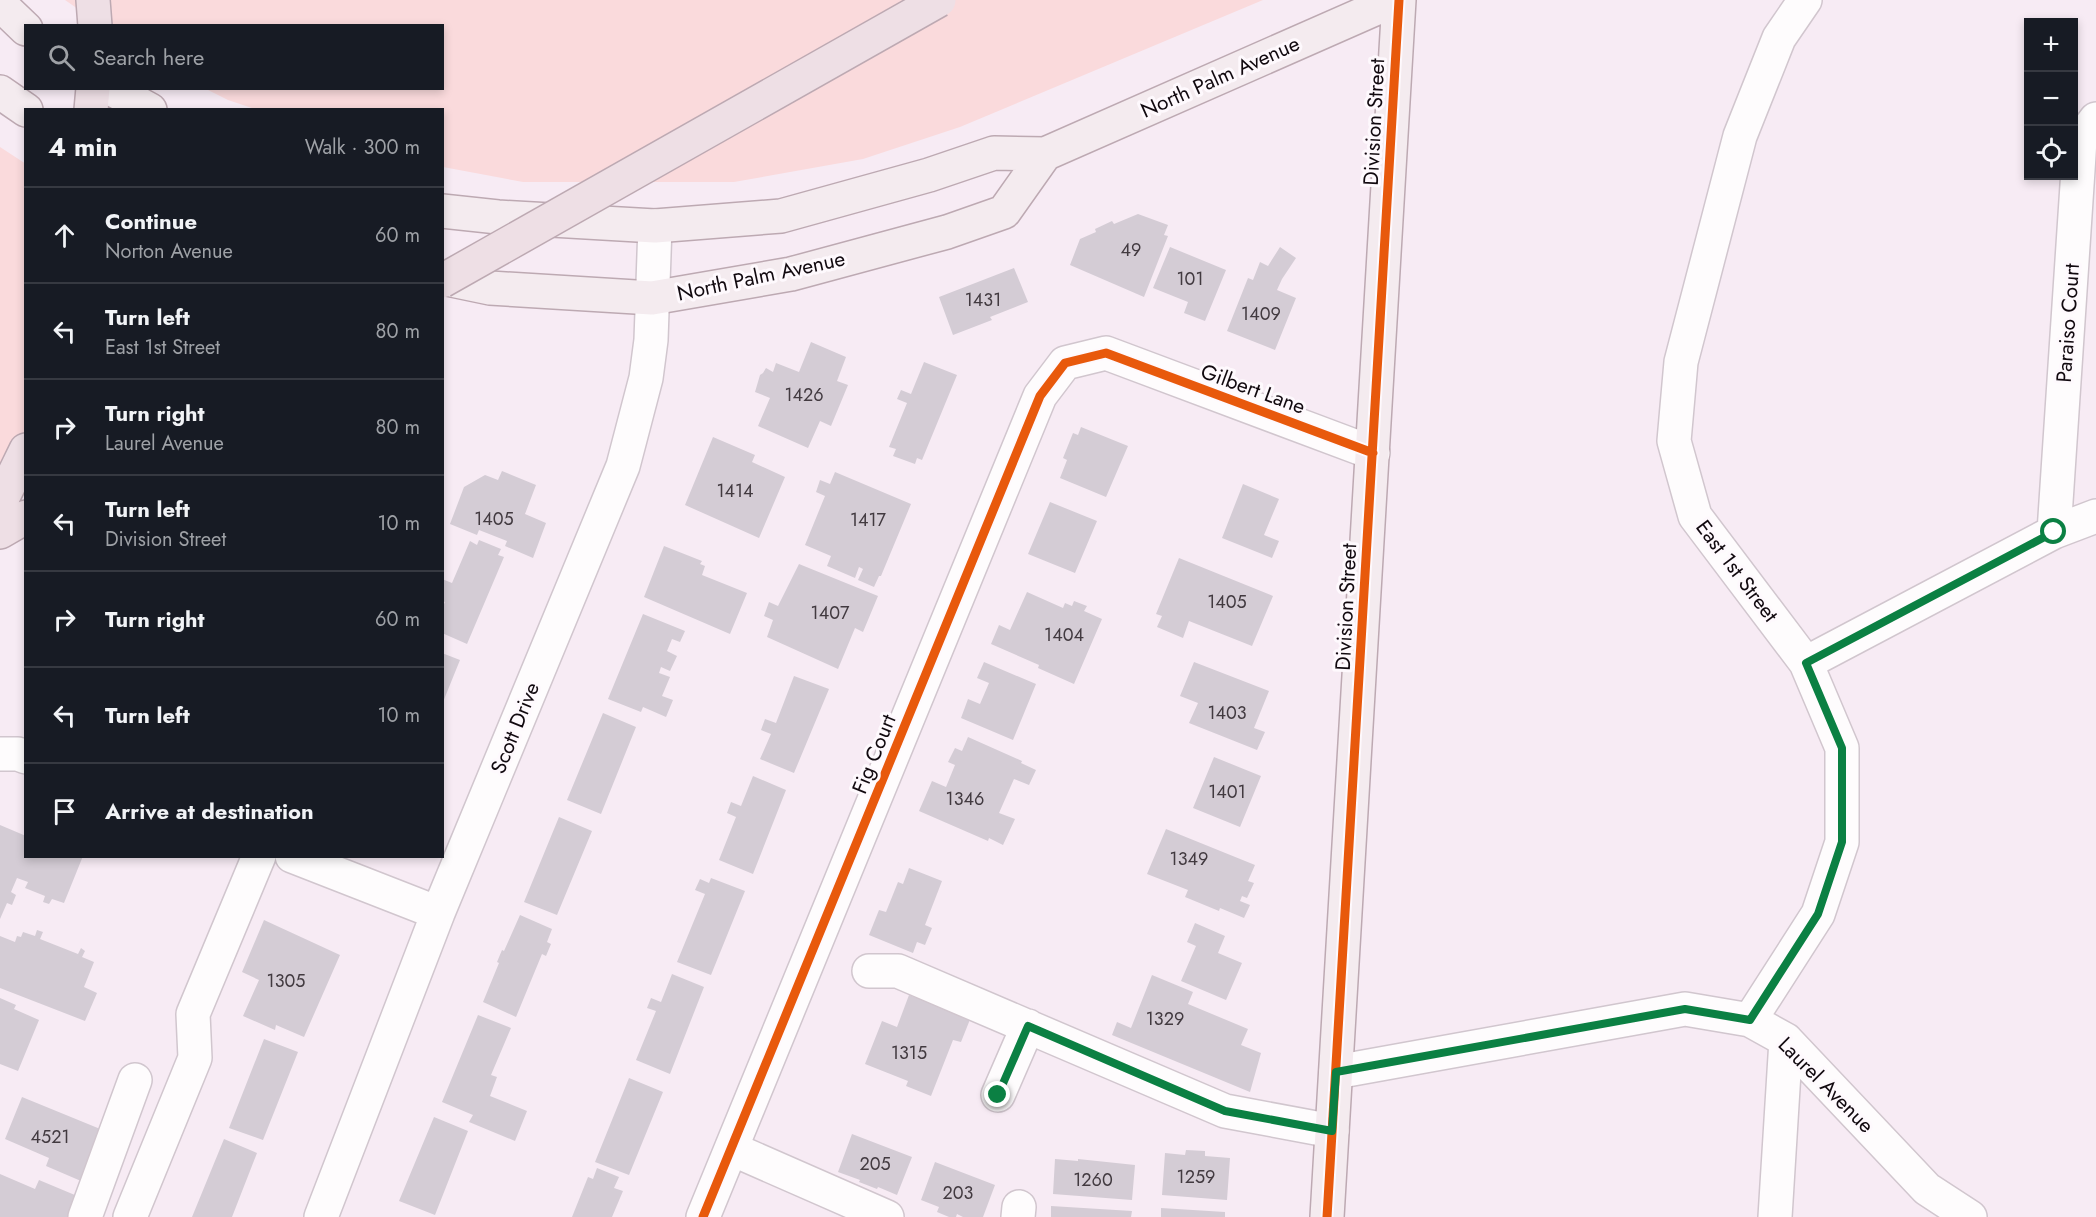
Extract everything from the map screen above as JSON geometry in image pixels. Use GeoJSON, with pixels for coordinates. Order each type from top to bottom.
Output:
{"type":"FeatureCollection","features":[{"type":"Feature","properties":{"kind":"highway"},"geometry":{"type":"LineString","coordinates":[[93,0],[95,24]]}},
{"type":"Feature","properties":{"kind":"highway"},"geometry":{"type":"LineString","coordinates":[[444,278],[939,0]]}},
{"type":"Feature","properties":{"kind":"highway"},"geometry":{"type":"LineString","coordinates":[[0,503],[24,454]]}},
{"type":"Feature","properties":{"kind":"highway"},"geometry":{"type":"LineString","coordinates":[[0,532],[24,518]]}},
{"type":"Feature","properties":{"kind":"main road","name":"North Palm Avenue"},"geometry":{"type":"LineString","coordinates":[[444,211],[498,217],[655,226],[782,216],[929,175],[994,153],[1045,154],[1397,0]]}},
{"type":"Feature","properties":{"kind":"main road","name":"Division Street"},"geometry":{"type":"LineString","coordinates":[[1327,1217],[1373,453],[1397,0]]}},
{"type":"Feature","properties":{"kind":"main road"},"geometry":{"type":"LineString","coordinates":[[0,4],[24,27]]}},
{"type":"Feature","properties":{"kind":"main road"},"geometry":{"type":"LineString","coordinates":[[0,92],[24,109]]}},
{"type":"Feature","properties":{"kind":"main road"},"geometry":{"type":"LineString","coordinates":[[103,95],[144,108]]}},
{"type":"Feature","properties":{"kind":"main road","name":"North Palm Avenue"},"geometry":{"type":"LineString","coordinates":[[444,279],[490,288],[652,298],[791,274],[947,232],[1004,212],[1045,154]]}},
{"type":"Feature","properties":{"kind":"street","name":"East 1st Street"},"geometry":{"type":"LineString","coordinates":[[1750,1020],[1818,914],[1842,842],[1842,748],[1806,663],[1695,516],[1674,441],[1681,362],[1740,136],[1779,38],[1804,0]]}},
{"type":"Feature","properties":{"kind":"street","name":"Paraiso Court"},"geometry":{"type":"LineString","coordinates":[[2054,532],[2080,140],[2096,119]]}},
{"type":"Feature","properties":{"kind":"street","name":"Scott Drive"},"geometry":{"type":"LineString","coordinates":[[321,1217],[438,913],[623,466],[646,378],[655,226]]}},
{"type":"Feature","properties":{"kind":"street","name":"Fig Court"},"geometry":{"type":"LineString","coordinates":[[704,1217],[1040,396],[1065,363],[1106,353],[1120,358]]}},
{"type":"Feature","properties":{"kind":"street","name":"Gilbert Lane"},"geometry":{"type":"LineString","coordinates":[[1120,358],[1373,453]]}},
{"type":"Feature","properties":{"kind":"street"},"geometry":{"type":"LineString","coordinates":[[1806,663],[2054,532],[2096,516]]}},
{"type":"Feature","properties":{"kind":"street"},"geometry":{"type":"LineString","coordinates":[[0,754],[24,756]]}},
{"type":"Feature","properties":{"kind":"street"},"geometry":{"type":"LineString","coordinates":[[130,1217],[195,1058],[193,1014],[258,858]]}},
{"type":"Feature","properties":{"kind":"street"},"geometry":{"type":"LineString","coordinates":[[297,858],[438,913]]}},
{"type":"Feature","properties":{"kind":"street"},"geometry":{"type":"LineString","coordinates":[[869,971],[898,971],[1225,1111],[1332,1131]]}},
{"type":"Feature","properties":{"kind":"street","name":"Laurel Avenue"},"geometry":{"type":"LineString","coordinates":[[1336,1072],[1685,1009],[1750,1020],[1786,1040],[1927,1189],[1970,1217]]}},
{"type":"Feature","properties":{"kind":"street"},"geometry":{"type":"LineString","coordinates":[[998,1095],[1028,1026]]}},
{"type":"Feature","properties":{"kind":"street"},"geometry":{"type":"LineString","coordinates":[[1775,1217],[1786,1040]]}},
{"type":"Feature","properties":{"kind":"street"},"geometry":{"type":"LineString","coordinates":[[85,1217],[135,1080]]}},
{"type":"Feature","properties":{"kind":"street"},"geometry":{"type":"LineString","coordinates":[[732,1149],[887,1217]]}},
{"type":"Feature","properties":{"kind":"shaded area"},"geometry":{"type":"Polygon","coordinates":[[[65,0],[1263,0],[960,127],[863,159],[734,182],[523,182],[444,167],[444,108],[252,108],[208,90],[444,90],[444,24],[100,24],[65,0]]]}},
{"type":"Feature","properties":{"kind":"shaded area"},"geometry":{"type":"Polygon","coordinates":[[[0,147],[24,163],[24,461],[0,475],[0,147]]]}},
{"type":"Feature","properties":{"kind":"building"},"geometry":{"type":"Polygon","coordinates":[[[1138,214],[1168,225],[1164,235],[1168,236],[1144,297],[1070,265],[1080,239],[1112,221],[1114,224],[1138,214]]]}},
{"type":"Feature","properties":{"kind":"building"},"geometry":{"type":"Polygon","coordinates":[[[1170,247],[1226,270],[1205,321],[1184,313],[1188,302],[1153,288],[1170,247]]]}},
{"type":"Feature","properties":{"kind":"building"},"geometry":{"type":"Polygon","coordinates":[[[1280,247],[1296,258],[1277,290],[1296,298],[1275,350],[1227,331],[1248,278],[1253,280],[1260,262],[1268,266],[1280,247]]]}},
{"type":"Feature","properties":{"kind":"building"},"geometry":{"type":"Polygon","coordinates":[[[1014,268],[1028,302],[990,317],[992,320],[953,335],[939,297],[1014,268]]]}},
{"type":"Feature","properties":{"kind":"building"},"geometry":{"type":"Polygon","coordinates":[[[811,342],[846,357],[837,381],[848,385],[831,426],[820,421],[808,448],[758,426],[770,398],[755,392],[760,375],[766,368],[773,372],[776,363],[799,372],[811,342]]]}},
{"type":"Feature","properties":{"kind":"building"},"geometry":{"type":"Polygon","coordinates":[[[924,362],[957,375],[922,460],[917,458],[915,464],[893,456],[896,449],[889,447],[907,403],[897,399],[901,390],[911,394],[924,362]]]}},
{"type":"Feature","properties":{"kind":"building"},"geometry":{"type":"Polygon","coordinates":[[[1081,427],[1128,446],[1106,497],[1060,478],[1067,460],[1063,458],[1073,433],[1078,435],[1081,427]]]}},
{"type":"Feature","properties":{"kind":"building"},"geometry":{"type":"Polygon","coordinates":[[[713,437],[755,455],[752,462],[785,477],[759,538],[685,505],[713,437]]]}},
{"type":"Feature","properties":{"kind":"building"},"geometry":{"type":"Polygon","coordinates":[[[502,471],[536,485],[525,514],[546,523],[533,558],[505,546],[507,541],[479,530],[477,535],[450,524],[464,487],[485,475],[498,480],[502,471]]]}},
{"type":"Feature","properties":{"kind":"building"},"geometry":{"type":"Polygon","coordinates":[[[835,472],[911,504],[881,576],[874,587],[858,580],[863,569],[859,567],[855,578],[827,566],[831,556],[805,545],[825,496],[816,492],[820,480],[830,484],[835,472]]]}},
{"type":"Feature","properties":{"kind":"building"},"geometry":{"type":"Polygon","coordinates":[[[1243,484],[1279,499],[1264,535],[1279,541],[1272,558],[1222,538],[1243,484]]]}},
{"type":"Feature","properties":{"kind":"building"},"geometry":{"type":"Polygon","coordinates":[[[1050,502],[1097,521],[1075,573],[1028,554],[1050,502]]]}},
{"type":"Feature","properties":{"kind":"building"},"geometry":{"type":"Polygon","coordinates":[[[479,540],[501,549],[498,555],[504,557],[467,644],[444,634],[444,580],[452,583],[470,541],[477,545],[479,540]]]}},
{"type":"Feature","properties":{"kind":"building"},"geometry":{"type":"Polygon","coordinates":[[[664,546],[702,561],[700,564],[705,566],[702,575],[747,593],[730,634],[644,597],[664,546]]]}},
{"type":"Feature","properties":{"kind":"building"},"geometry":{"type":"Polygon","coordinates":[[[1179,558],[1273,596],[1252,646],[1189,621],[1183,638],[1157,627],[1162,616],[1156,614],[1179,558]]]}},
{"type":"Feature","properties":{"kind":"building"},"geometry":{"type":"Polygon","coordinates":[[[799,564],[878,596],[863,632],[855,628],[838,669],[767,637],[773,620],[764,616],[769,602],[778,606],[799,564]]]}},
{"type":"Feature","properties":{"kind":"building"},"geometry":{"type":"Polygon","coordinates":[[[1027,592],[1063,608],[1065,603],[1072,606],[1074,601],[1087,606],[1084,611],[1102,619],[1074,684],[1038,668],[1039,665],[991,644],[999,625],[1010,630],[1027,592]]]}},
{"type":"Feature","properties":{"kind":"building"},"geometry":{"type":"Polygon","coordinates":[[[643,614],[685,631],[680,642],[672,639],[667,651],[677,656],[670,671],[661,667],[659,673],[670,677],[662,696],[673,700],[666,717],[643,707],[641,712],[608,699],[643,614]]]}},
{"type":"Feature","properties":{"kind":"building"},"geometry":{"type":"Polygon","coordinates":[[[444,654],[460,660],[444,700],[444,654]]]}},
{"type":"Feature","properties":{"kind":"building"},"geometry":{"type":"Polygon","coordinates":[[[984,662],[1036,684],[1013,740],[961,718],[968,699],[980,704],[989,683],[977,678],[984,662]]]}},
{"type":"Feature","properties":{"kind":"building"},"geometry":{"type":"Polygon","coordinates":[[[1194,662],[1269,691],[1254,728],[1265,732],[1257,750],[1189,723],[1198,703],[1180,696],[1194,662]]]}},
{"type":"Feature","properties":{"kind":"building"},"geometry":{"type":"Polygon","coordinates":[[[794,676],[829,689],[794,773],[760,759],[771,734],[761,730],[765,719],[776,723],[794,676]]]}},
{"type":"Feature","properties":{"kind":"building"},"geometry":{"type":"Polygon","coordinates":[[[603,713],[636,727],[601,814],[567,800],[603,713]]]}},
{"type":"Feature","properties":{"kind":"building"},"geometry":{"type":"Polygon","coordinates":[[[968,737],[1022,761],[1021,763],[1036,770],[1029,785],[1014,779],[999,813],[1015,819],[1003,845],[989,838],[988,841],[919,811],[932,781],[946,787],[955,765],[948,762],[955,748],[962,751],[968,737]]]}},
{"type":"Feature","properties":{"kind":"building"},"geometry":{"type":"Polygon","coordinates":[[[1214,757],[1261,776],[1240,827],[1193,808],[1214,757]]]}},
{"type":"Feature","properties":{"kind":"building"},"geometry":{"type":"Polygon","coordinates":[[[753,776],[786,790],[753,874],[719,860],[736,817],[727,813],[731,802],[741,806],[753,776]]]}},
{"type":"Feature","properties":{"kind":"building"},"geometry":{"type":"Polygon","coordinates":[[[559,817],[592,831],[557,915],[524,902],[559,817]]]}},
{"type":"Feature","properties":{"kind":"building"},"geometry":{"type":"Polygon","coordinates":[[[0,825],[24,835],[24,858],[82,858],[64,903],[52,899],[49,904],[43,902],[45,896],[25,888],[28,882],[17,878],[11,892],[16,895],[12,905],[7,903],[0,919],[0,825]]]}},
{"type":"Feature","properties":{"kind":"building"},"geometry":{"type":"Polygon","coordinates":[[[1166,829],[1255,865],[1248,881],[1254,883],[1247,898],[1242,896],[1240,901],[1250,905],[1244,918],[1185,897],[1188,890],[1147,874],[1166,829]]]}},
{"type":"Feature","properties":{"kind":"building"},"geometry":{"type":"Polygon","coordinates":[[[909,868],[942,881],[925,925],[932,928],[925,945],[917,942],[913,953],[869,935],[879,910],[886,912],[898,882],[903,884],[909,868]]]}},
{"type":"Feature","properties":{"kind":"building"},"geometry":{"type":"Polygon","coordinates":[[[711,878],[745,891],[711,975],[677,962],[705,894],[695,890],[700,879],[709,883],[711,878]]]}},
{"type":"Feature","properties":{"kind":"building"},"geometry":{"type":"Polygon","coordinates":[[[520,915],[552,929],[547,942],[551,944],[546,956],[542,954],[516,1017],[483,1002],[502,950],[504,951],[520,915]]]}},
{"type":"Feature","properties":{"kind":"building"},"geometry":{"type":"Polygon","coordinates":[[[264,920],[340,955],[304,1037],[276,1025],[275,1030],[243,1016],[259,980],[242,972],[264,920]]]}},
{"type":"Feature","properties":{"kind":"building"},"geometry":{"type":"Polygon","coordinates":[[[1195,923],[1225,936],[1218,953],[1242,963],[1226,1000],[1181,981],[1196,946],[1187,942],[1195,923]]]}},
{"type":"Feature","properties":{"kind":"building"},"geometry":{"type":"Polygon","coordinates":[[[37,930],[43,932],[40,939],[78,954],[81,948],[85,951],[82,957],[94,962],[84,987],[97,993],[85,1021],[0,988],[0,936],[15,942],[17,936],[21,937],[23,932],[35,936],[37,930]]]}},
{"type":"Feature","properties":{"kind":"building"},"geometry":{"type":"Polygon","coordinates":[[[672,974],[704,987],[670,1074],[636,1060],[656,1011],[647,1008],[651,998],[661,1002],[672,974]]]}},
{"type":"Feature","properties":{"kind":"building"},"geometry":{"type":"Polygon","coordinates":[[[1152,975],[1193,992],[1188,1004],[1248,1029],[1241,1045],[1261,1053],[1250,1092],[1112,1035],[1117,1022],[1131,1028],[1152,975]]]}},
{"type":"Feature","properties":{"kind":"building"},"geometry":{"type":"Polygon","coordinates":[[[940,994],[975,1007],[961,1042],[953,1040],[931,1096],[906,1086],[908,1081],[865,1064],[882,1021],[897,1027],[909,995],[935,1005],[940,994]]]}},
{"type":"Feature","properties":{"kind":"building"},"geometry":{"type":"Polygon","coordinates":[[[0,998],[16,1005],[14,1009],[39,1020],[18,1071],[0,1064],[0,998]]]}},
{"type":"Feature","properties":{"kind":"building"},"geometry":{"type":"Polygon","coordinates":[[[478,1015],[511,1028],[491,1075],[497,1077],[490,1096],[527,1111],[515,1141],[469,1122],[473,1115],[442,1102],[478,1015]]]}},
{"type":"Feature","properties":{"kind":"building"},"geometry":{"type":"Polygon","coordinates":[[[264,1039],[298,1052],[263,1140],[229,1128],[264,1039]]]}},
{"type":"Feature","properties":{"kind":"building"},"geometry":{"type":"Polygon","coordinates":[[[629,1078],[663,1092],[629,1175],[595,1162],[629,1078]]]}},
{"type":"Feature","properties":{"kind":"building"},"geometry":{"type":"Polygon","coordinates":[[[22,1097],[110,1133],[88,1184],[46,1166],[49,1158],[5,1139],[22,1097]]]}},
{"type":"Feature","properties":{"kind":"building"},"geometry":{"type":"Polygon","coordinates":[[[434,1117],[468,1131],[435,1215],[399,1201],[434,1117]]]}},
{"type":"Feature","properties":{"kind":"building"},"geometry":{"type":"Polygon","coordinates":[[[852,1134],[912,1157],[897,1195],[838,1172],[852,1134]]]}},
{"type":"Feature","properties":{"kind":"building"},"geometry":{"type":"Polygon","coordinates":[[[224,1139],[257,1153],[232,1217],[192,1217],[224,1139]]]}},
{"type":"Feature","properties":{"kind":"building"},"geometry":{"type":"Polygon","coordinates":[[[1186,1150],[1205,1151],[1205,1156],[1230,1158],[1227,1200],[1162,1195],[1165,1153],[1185,1155],[1186,1150]]]}},
{"type":"Feature","properties":{"kind":"building"},"geometry":{"type":"Polygon","coordinates":[[[1055,1159],[1135,1165],[1132,1200],[1053,1194],[1055,1159]]]}},
{"type":"Feature","properties":{"kind":"building"},"geometry":{"type":"Polygon","coordinates":[[[935,1162],[995,1185],[983,1217],[963,1217],[957,1214],[956,1217],[949,1217],[937,1212],[939,1207],[921,1200],[935,1162]]]}},
{"type":"Feature","properties":{"kind":"building"},"geometry":{"type":"Polygon","coordinates":[[[597,1168],[619,1177],[614,1188],[623,1191],[612,1217],[572,1217],[588,1177],[593,1179],[597,1168]]]}},
{"type":"Feature","properties":{"kind":"building"},"geometry":{"type":"Polygon","coordinates":[[[0,1174],[35,1189],[39,1180],[82,1198],[74,1217],[0,1217],[0,1174]]]}},
{"type":"Feature","properties":{"kind":"building"},"geometry":{"type":"Polygon","coordinates":[[[1051,1206],[1132,1211],[1131,1217],[1051,1217],[1051,1206]]]}},
{"type":"Feature","properties":{"kind":"building"},"geometry":{"type":"Polygon","coordinates":[[[1161,1208],[1225,1212],[1225,1217],[1161,1217],[1161,1208]]]}},
{"type":"Feature","properties":{"kind":"cycle path"},"geometry":{"type":"LineString","coordinates":[[1327,1217],[1399,0]]}},
{"type":"Feature","properties":{"kind":"cycle path"},"geometry":{"type":"LineString","coordinates":[[703,1217],[1040,396],[1065,363],[1106,353],[1373,453]]}},
{"type":"Feature","properties":{"kind":"route"},"geometry":{"type":"LineString","coordinates":[[998,1095],[1028,1026],[1225,1111],[1332,1131],[1336,1072],[1685,1009],[1750,1020],[1818,914],[1842,842],[1842,748],[1806,663],[2054,532]]}}]}
